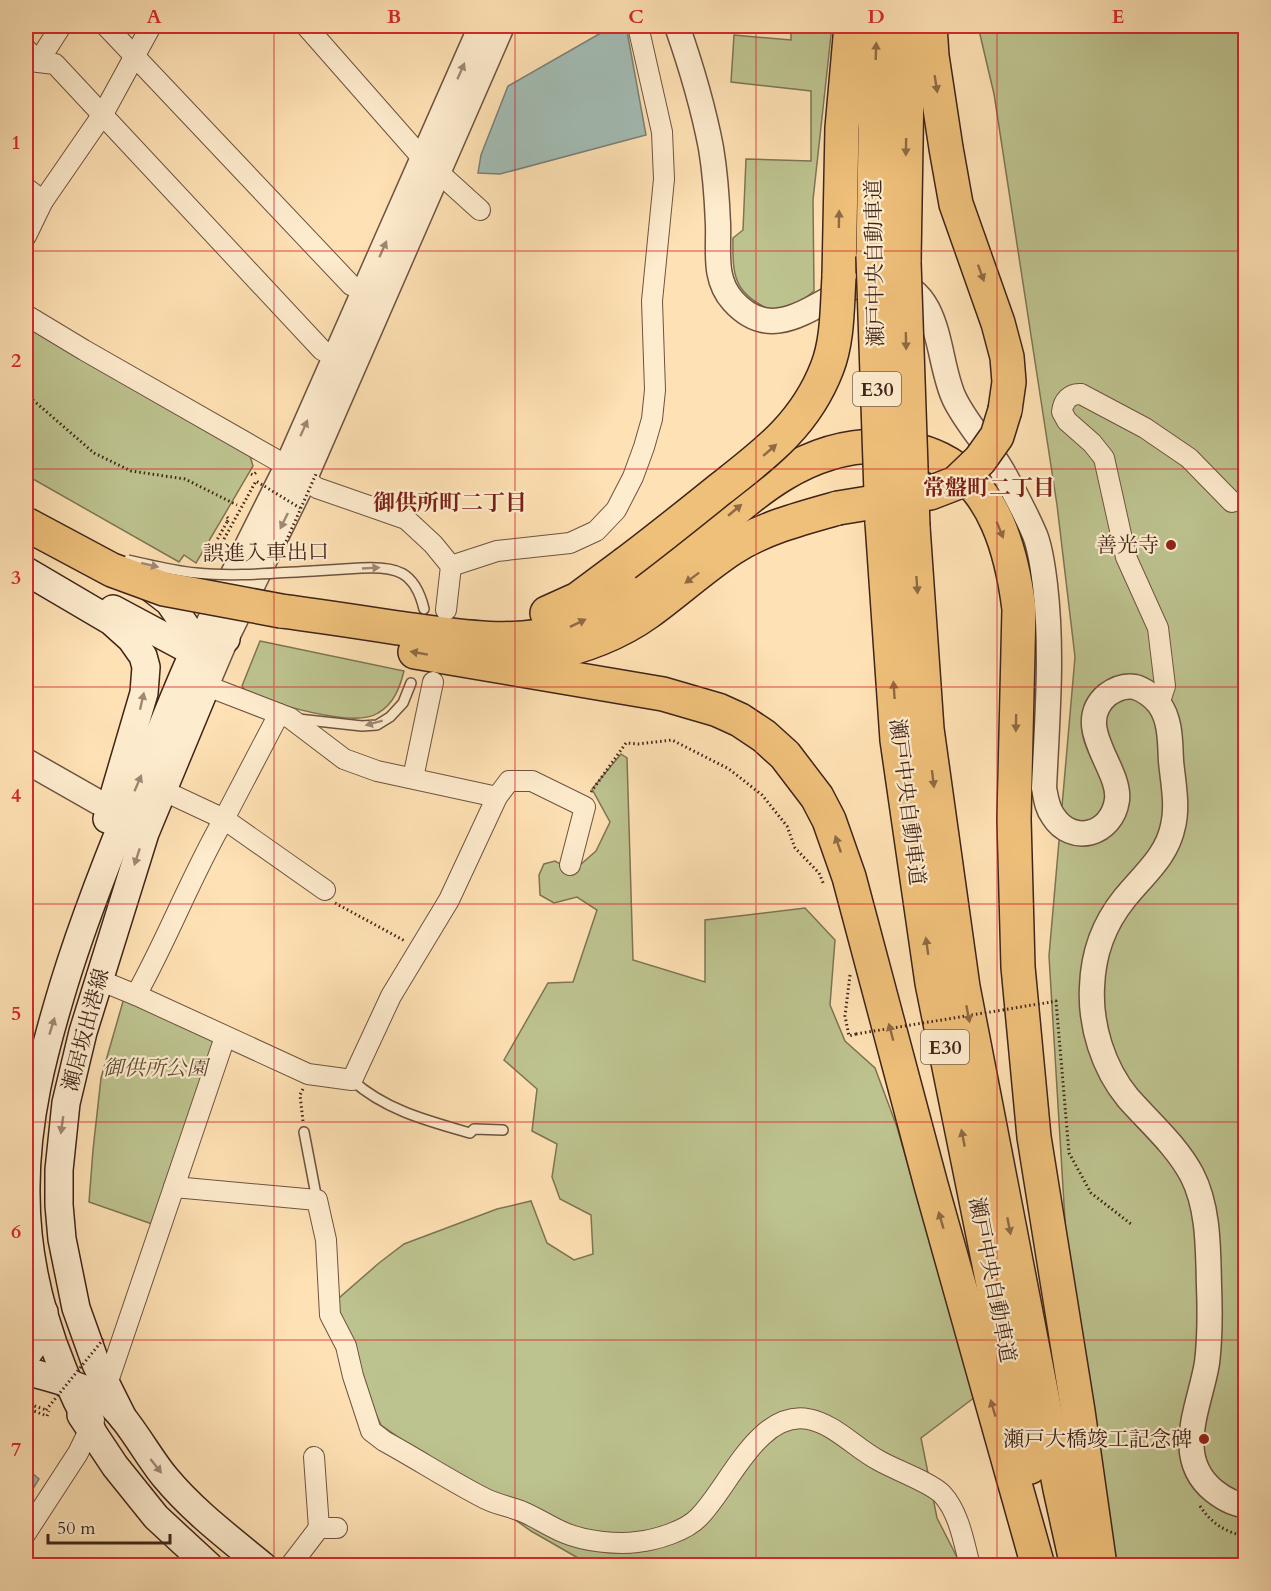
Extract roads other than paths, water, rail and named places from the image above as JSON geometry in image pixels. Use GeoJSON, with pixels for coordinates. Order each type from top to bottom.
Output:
{"type":"FeatureCollection","features":[{"type":"Feature","properties":{"kind":"highway"},"geometry":{"type":"LineString","coordinates":[[460,636],[516,624],[578,599],[756,462],[802,416],[828,366],[836,333],[842,128],[850,26]]}},
{"type":"Feature","properties":{"kind":"highway","name":"瀬戸中央自動車道"},"geometry":{"type":"LineString","coordinates":[[877,26],[898,524],[897,740],[932,983],[1050,1566]]}},
{"type":"Feature","properties":{"kind":"highway","name":"瀬戸中央自動車道"},"geometry":{"type":"LineString","coordinates":[[888,259],[908,26]]}},
{"type":"Feature","properties":{"kind":"highway"},"geometry":{"type":"LineString","coordinates":[[460,636],[538,657],[587,645],[618,631],[646,614],[733,548],[783,525],[838,508],[930,493],[956,483],[980,460],[997,436],[1010,382],[1007,357],[998,323],[956,204],[932,56],[930,26]]}},
{"type":"Feature","properties":{"kind":"highway"},"geometry":{"type":"LineString","coordinates":[[35,537],[112,570],[164,589],[278,619],[460,636],[511,638],[563,630],[622,602],[646,586],[772,481],[807,461],[833,451],[857,446],[892,446],[927,452],[951,464],[968,478],[984,497],[1008,550],[1015,582],[1018,609],[1014,819],[1018,967],[1034,1137],[1078,1411],[1100,1566]]}},
{"type":"Feature","properties":{"kind":"highway","name":"瀬戸中央自動車道"},"geometry":{"type":"LineString","coordinates":[[898,524],[963,987],[1057,1478],[1077,1566]]}},
{"type":"Feature","properties":{"kind":"highway"},"geometry":{"type":"LineString","coordinates":[[460,636],[718,710],[740,720],[764,736],[785,756],[817,797],[838,844],[859,912],[937,1207],[1038,1566]]}},
{"type":"Feature","properties":{"kind":"main road"},"geometry":{"type":"LineString","coordinates":[[26,506],[117,561],[160,594],[185,625],[195,650],[207,648],[226,639]]}},
{"type":"Feature","properties":{"kind":"main road","name":"瀬居坂出港線"},"geometry":{"type":"LineString","coordinates":[[26,569],[106,605],[184,648],[195,650],[194,681],[162,790],[145,833],[73,1068],[61,1136],[59,1205],[66,1261],[76,1308],[104,1393],[149,1458],[182,1497],[263,1566]]}},
{"type":"Feature","properties":{"kind":"main road","name":"瀬居坂出港線"},"geometry":{"type":"LineString","coordinates":[[26,569],[111,621],[131,639],[143,656],[146,679],[117,812],[41,1066],[30,1131],[26,1203],[31,1255],[31,1289],[44,1312],[39,1386],[91,1428]]}},
{"type":"Feature","properties":{"kind":"main road","name":"瀬居坂出港線"},"geometry":{"type":"LineString","coordinates":[[117,812],[194,681]]}},
{"type":"Feature","properties":{"kind":"main road"},"geometry":{"type":"LineString","coordinates":[[39,1386],[71,1347],[76,1308]]}},
{"type":"Feature","properties":{"kind":"main road"},"geometry":{"type":"LineString","coordinates":[[26,1356],[38,1339],[44,1312]]}},
{"type":"Feature","properties":{"kind":"main road"},"geometry":{"type":"LineString","coordinates":[[39,1386],[104,1393]]}},
{"type":"Feature","properties":{"kind":"main road"},"geometry":{"type":"LineString","coordinates":[[39,1386],[62,1397],[80,1414],[115,1466],[156,1517],[209,1566]]}},
{"type":"Feature","properties":{"kind":"street"},"geometry":{"type":"LineString","coordinates":[[61,26],[32,55],[55,64],[322,350],[343,363]]}},
{"type":"Feature","properties":{"kind":"street"},"geometry":{"type":"LineString","coordinates":[[106,26],[329,263],[351,285],[372,298]]}},
{"type":"Feature","properties":{"kind":"street"},"geometry":{"type":"LineString","coordinates":[[26,236],[43,201],[104,114],[151,26]]}},
{"type":"Feature","properties":{"kind":"street"},"geometry":{"type":"LineString","coordinates":[[306,26],[431,166],[480,210]]}},
{"type":"Feature","properties":{"kind":"street"},"geometry":{"type":"LineString","coordinates":[[431,166],[481,26]]}},
{"type":"Feature","properties":{"kind":"street"},"geometry":{"type":"LineString","coordinates":[[497,797],[377,771],[344,759],[284,716],[194,681],[226,639],[303,473],[343,363],[431,166],[502,26]]}},
{"type":"Feature","properties":{"kind":"street"},"geometry":{"type":"LineString","coordinates":[[451,566],[497,551],[570,543],[596,531],[616,510],[633,477],[644,447],[652,419],[655,390],[652,301],[664,179],[662,132],[638,26]]}},
{"type":"Feature","properties":{"kind":"street"},"geometry":{"type":"LineString","coordinates":[[677,26],[695,79],[711,150],[718,224],[718,270],[723,288],[734,302],[746,313],[761,320],[778,321],[796,317],[864,282],[879,280],[894,281],[906,287],[928,308],[936,328],[943,365],[954,399],[1000,466],[1036,539],[1049,615],[1050,650],[1044,788],[1054,818],[1075,834],[1097,832],[1106,824],[1113,812],[1117,800],[1116,788],[1096,740],[1096,711],[1110,693],[1122,687],[1135,687],[1149,694],[1159,704],[1165,716],[1169,732],[1175,811],[1173,826],[1169,841],[1157,860],[1124,899],[1105,928],[1094,967],[1092,1004],[1096,1031],[1114,1078],[1127,1097],[1181,1157],[1193,1177],[1200,1198],[1208,1252],[1210,1327],[1204,1381],[1190,1446],[1193,1461],[1202,1478],[1211,1488],[1224,1498],[1245,1506]]}},
{"type":"Feature","properties":{"kind":"street"},"geometry":{"type":"LineString","coordinates":[[26,188],[43,201]]}},
{"type":"Feature","properties":{"kind":"street"},"geometry":{"type":"LineString","coordinates":[[26,315],[303,473],[317,488],[406,519],[433,544],[451,566],[460,636]]}},
{"type":"Feature","properties":{"kind":"street"},"geometry":{"type":"LineString","coordinates":[[1159,704],[1165,686],[1158,627],[1126,557],[1104,458],[1092,443],[1067,421],[1062,412],[1063,405],[1075,393],[1081,393],[1145,428],[1189,458],[1232,502]]}},
{"type":"Feature","properties":{"kind":"street"},"geometry":{"type":"LineString","coordinates":[[117,561],[169,585],[185,587],[198,585],[219,569],[262,515],[303,473]]}},
{"type":"Feature","properties":{"kind":"street"},"geometry":{"type":"LineString","coordinates":[[195,650],[262,515]]}},
{"type":"Feature","properties":{"kind":"street"},"geometry":{"type":"LineString","coordinates":[[413,778],[433,682]]}},
{"type":"Feature","properties":{"kind":"street"},"geometry":{"type":"LineString","coordinates":[[136,995],[161,949],[201,859],[284,716]]}},
{"type":"Feature","properties":{"kind":"street"},"geometry":{"type":"LineString","coordinates":[[26,761],[117,812]]}},
{"type":"Feature","properties":{"kind":"street"},"geometry":{"type":"LineString","coordinates":[[99,980],[308,1074],[352,1080],[391,996],[449,900],[497,797],[508,781],[532,781],[585,807],[570,865]]}},
{"type":"Feature","properties":{"kind":"street"},"geometry":{"type":"LineString","coordinates":[[162,790],[224,819],[325,890]]}},
{"type":"Feature","properties":{"kind":"street"},"geometry":{"type":"LineString","coordinates":[[26,1533],[78,1453],[91,1428],[225,1037]]}},
{"type":"Feature","properties":{"kind":"street"},"geometry":{"type":"LineString","coordinates":[[174,1187],[317,1200],[326,1240],[330,1315],[346,1346],[371,1431],[384,1441],[484,1498],[522,1511],[566,1534],[597,1541],[637,1542],[677,1532],[698,1519],[756,1442],[773,1426],[790,1419],[808,1419],[832,1428],[871,1456],[942,1494],[954,1515],[970,1566]]}},
{"type":"Feature","properties":{"kind":"street"},"geometry":{"type":"LineString","coordinates":[[290,1566],[328,1528],[314,1457]]}},
{"type":"Feature","properties":{"kind":"lane","name":"誤進入車出口"},"geometry":{"type":"LineString","coordinates":[[35,537],[117,561],[198,573],[245,575],[382,567],[398,570],[410,578],[420,593],[423,609]]}},
{"type":"Feature","properties":{"kind":"lane"},"geometry":{"type":"LineString","coordinates":[[284,716],[362,726],[377,725],[390,717],[403,703],[411,683]]}},
{"type":"Feature","properties":{"kind":"lane"},"geometry":{"type":"LineString","coordinates":[[352,1080],[386,1104],[415,1116],[470,1133],[474,1129],[503,1130]]}},
{"type":"Feature","properties":{"kind":"lane"},"geometry":{"type":"LineString","coordinates":[[304,1132],[317,1200]]}},
{"type":"Feature","properties":{"kind":"water"},"geometry":{"type":"Polygon","coordinates":[[[613,26],[625,26],[627,31],[646,135],[500,174],[478,173],[481,155],[508,86],[613,26]]]}},
{"type":"Feature","properties":{"kind":"water"},"geometry":{"type":"Polygon","coordinates":[[[26,1468],[39,1479],[26,1500],[26,1468]]]}},
{"type":"Feature","properties":{"kind":"place","name":"善光寺"},"geometry":{"type":"Point","coordinates":[1171,545]}},
{"type":"Feature","properties":{"kind":"place","name":"瀬戸大橋竣工記念碑"},"geometry":{"type":"Point","coordinates":[1204,1439]}},
{"type":"Feature","properties":{"kind":"district","name":"常盤町二丁目"},"geometry":{"type":"Point","coordinates":[989,488]}},
{"type":"Feature","properties":{"kind":"district","name":"御供所町二丁目"},"geometry":{"type":"Point","coordinates":[450,503]}},
{"type":"Feature","properties":{"kind":"park label","name":"御供所公園"},"geometry":{"type":"Point","coordinates":[155,1068]}}]}
